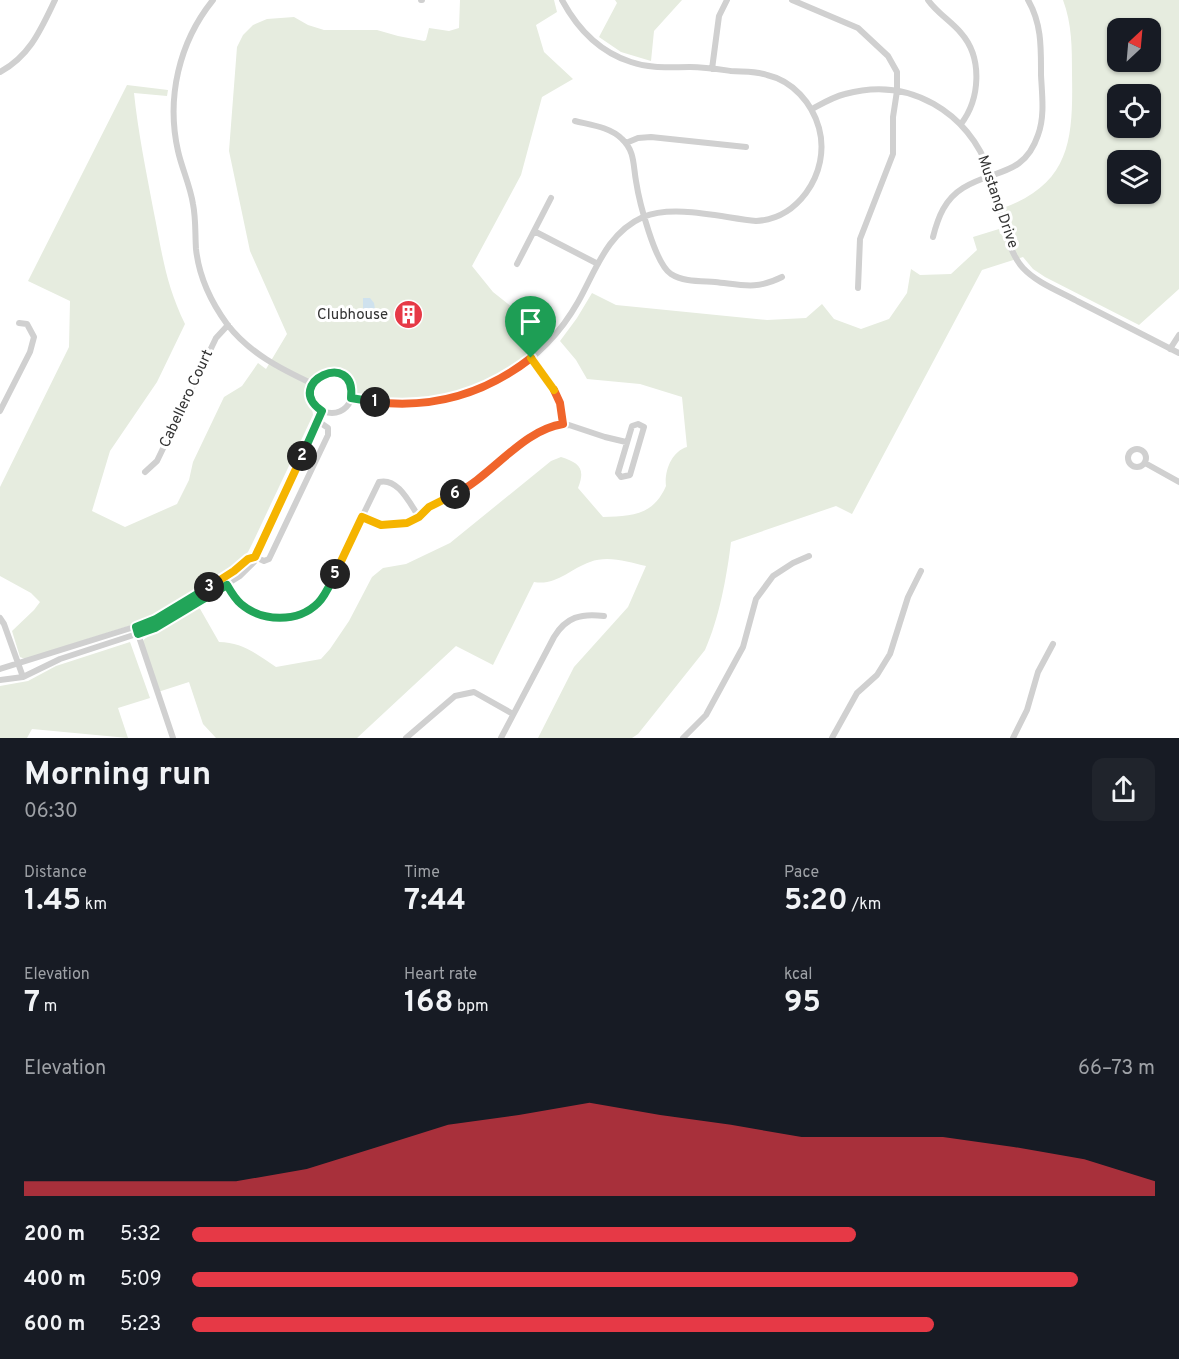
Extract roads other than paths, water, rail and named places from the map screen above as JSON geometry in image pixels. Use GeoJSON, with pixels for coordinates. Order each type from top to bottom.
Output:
{"type":"FeatureCollection","features":[{"type":"Feature","properties":{"kind":"street"},"geometry":{"type":"LineString","coordinates":[[0,72],[26,53],[38,36],[55,0]]}},
{"type":"Feature","properties":{"kind":"street"},"geometry":{"type":"LineString","coordinates":[[213,0],[195,27],[183,56],[174,95],[173,117],[178,151],[194,205],[196,252],[200,273],[209,296],[240,340],[258,354],[312,384]]}},
{"type":"Feature","properties":{"kind":"street"},"geometry":{"type":"LineString","coordinates":[[351,398],[377,403],[410,404],[450,399],[489,385],[531,358],[551,339],[568,319],[615,237],[626,227],[645,216],[683,213],[763,220],[791,209],[808,190],[820,160],[821,137],[812,109],[794,89],[770,75],[712,69],[649,67],[621,58],[587,35],[573,19],[562,0]]}},
{"type":"Feature","properties":{"kind":"street"},"geometry":{"type":"LineString","coordinates":[[712,69],[719,16],[727,0]]}},
{"type":"Feature","properties":{"kind":"street"},"geometry":{"type":"LineString","coordinates":[[792,0],[852,25],[864,33],[892,61],[897,72],[897,91],[892,117],[893,154],[864,224],[858,245],[858,288]]}},
{"type":"Feature","properties":{"kind":"street"},"geometry":{"type":"LineString","coordinates":[[928,0],[962,34],[973,54],[975,96],[961,124]]}},
{"type":"Feature","properties":{"kind":"street"},"geometry":{"type":"LineString","coordinates":[[933,237],[940,215],[953,196],[969,184],[1010,170],[1023,159],[1035,143],[1041,126],[1040,35],[1037,18],[1028,0]]}},
{"type":"Feature","properties":{"kind":"street","name":"Mustang Drive"},"geometry":{"type":"LineString","coordinates":[[812,109],[846,93],[868,90],[897,91],[932,103],[961,124],[982,154],[1011,246],[1024,269],[1047,285],[1179,353]]}},
{"type":"Feature","properties":{"kind":"street"},"geometry":{"type":"LineString","coordinates":[[575,121],[610,131],[626,143],[633,157],[636,185],[657,257],[671,274],[687,279],[759,286],[782,277]]}},
{"type":"Feature","properties":{"kind":"street"},"geometry":{"type":"LineString","coordinates":[[626,143],[638,138],[651,137],[746,147]]}},
{"type":"Feature","properties":{"kind":"street"},"geometry":{"type":"LineString","coordinates":[[518,264],[551,198]]}},
{"type":"Feature","properties":{"kind":"street"},"geometry":{"type":"LineString","coordinates":[[534,231],[598,264]]}},
{"type":"Feature","properties":{"kind":"street"},"geometry":{"type":"LineString","coordinates":[[0,411],[30,352],[34,337],[27,324],[19,323]]}},
{"type":"Feature","properties":{"kind":"street","name":"Cabellero Court"},"geometry":{"type":"LineString","coordinates":[[146,472],[157,461],[216,338],[228,325]]}},
{"type":"Feature","properties":{"kind":"street"},"geometry":{"type":"LineString","coordinates":[[1170,349],[1179,335]]}},
{"type":"Feature","properties":{"kind":"street"},"geometry":{"type":"LineString","coordinates":[[531,358],[557,395],[563,424]]}},
{"type":"Feature","properties":{"kind":"street"},"geometry":{"type":"LineString","coordinates":[[328,372],[342,375],[351,385],[351,398],[345,408],[340,411],[328,413],[322,411],[317,408],[311,397],[312,384],[322,374],[328,372]]}},
{"type":"Feature","properties":{"kind":"street"},"geometry":{"type":"LineString","coordinates":[[0,669],[155,628],[248,570],[254,562],[322,411]]}},
{"type":"Feature","properties":{"kind":"street"},"geometry":{"type":"LineString","coordinates":[[0,680],[23,677],[60,659],[137,631],[223,579],[248,559],[255,557],[264,561],[269,560],[328,435],[328,428],[318,422]]}},
{"type":"Feature","properties":{"kind":"street"},"geometry":{"type":"LineString","coordinates":[[362,517],[381,525],[407,523],[419,517],[429,507],[472,484],[540,431],[563,424],[626,442]]}},
{"type":"Feature","properties":{"kind":"street"},"geometry":{"type":"LineString","coordinates":[[641,425],[644,430],[628,477],[618,472],[626,442],[632,426],[641,425]]}},
{"type":"Feature","properties":{"kind":"street"},"geometry":{"type":"LineString","coordinates":[[1145,463],[1179,482]]}},
{"type":"Feature","properties":{"kind":"street"},"geometry":{"type":"LineString","coordinates":[[223,579],[239,603],[265,616],[285,618],[306,612],[324,595],[379,482],[387,480],[396,485],[419,517]]}},
{"type":"Feature","properties":{"kind":"street"},"geometry":{"type":"LineString","coordinates":[[683,738],[706,715],[743,647],[756,599],[773,576],[809,556]]}},
{"type":"Feature","properties":{"kind":"street"},"geometry":{"type":"LineString","coordinates":[[832,738],[858,693],[877,675],[890,654],[908,597],[921,571]]}},
{"type":"Feature","properties":{"kind":"street"},"geometry":{"type":"LineString","coordinates":[[501,738],[562,625],[582,615],[604,616]]}},
{"type":"Feature","properties":{"kind":"street"},"geometry":{"type":"LineString","coordinates":[[0,618],[23,677]]}},
{"type":"Feature","properties":{"kind":"street"},"geometry":{"type":"LineString","coordinates":[[137,631],[173,738]]}},
{"type":"Feature","properties":{"kind":"street"},"geometry":{"type":"LineString","coordinates":[[1013,738],[1028,710],[1038,672],[1053,644]]}},
{"type":"Feature","properties":{"kind":"street"},"geometry":{"type":"LineString","coordinates":[[406,738],[454,696],[474,692],[513,714]]}},
{"type":"Feature","properties":{"kind":"water"},"geometry":{"type":"Polygon","coordinates":[[[363,298],[370,298],[375,309],[369,310],[368,313],[363,312],[363,298]]]}},
{"type":"Feature","properties":{"kind":"place","name":"Clubhouse"},"geometry":{"type":"Point","coordinates":[409,315]}}]}
